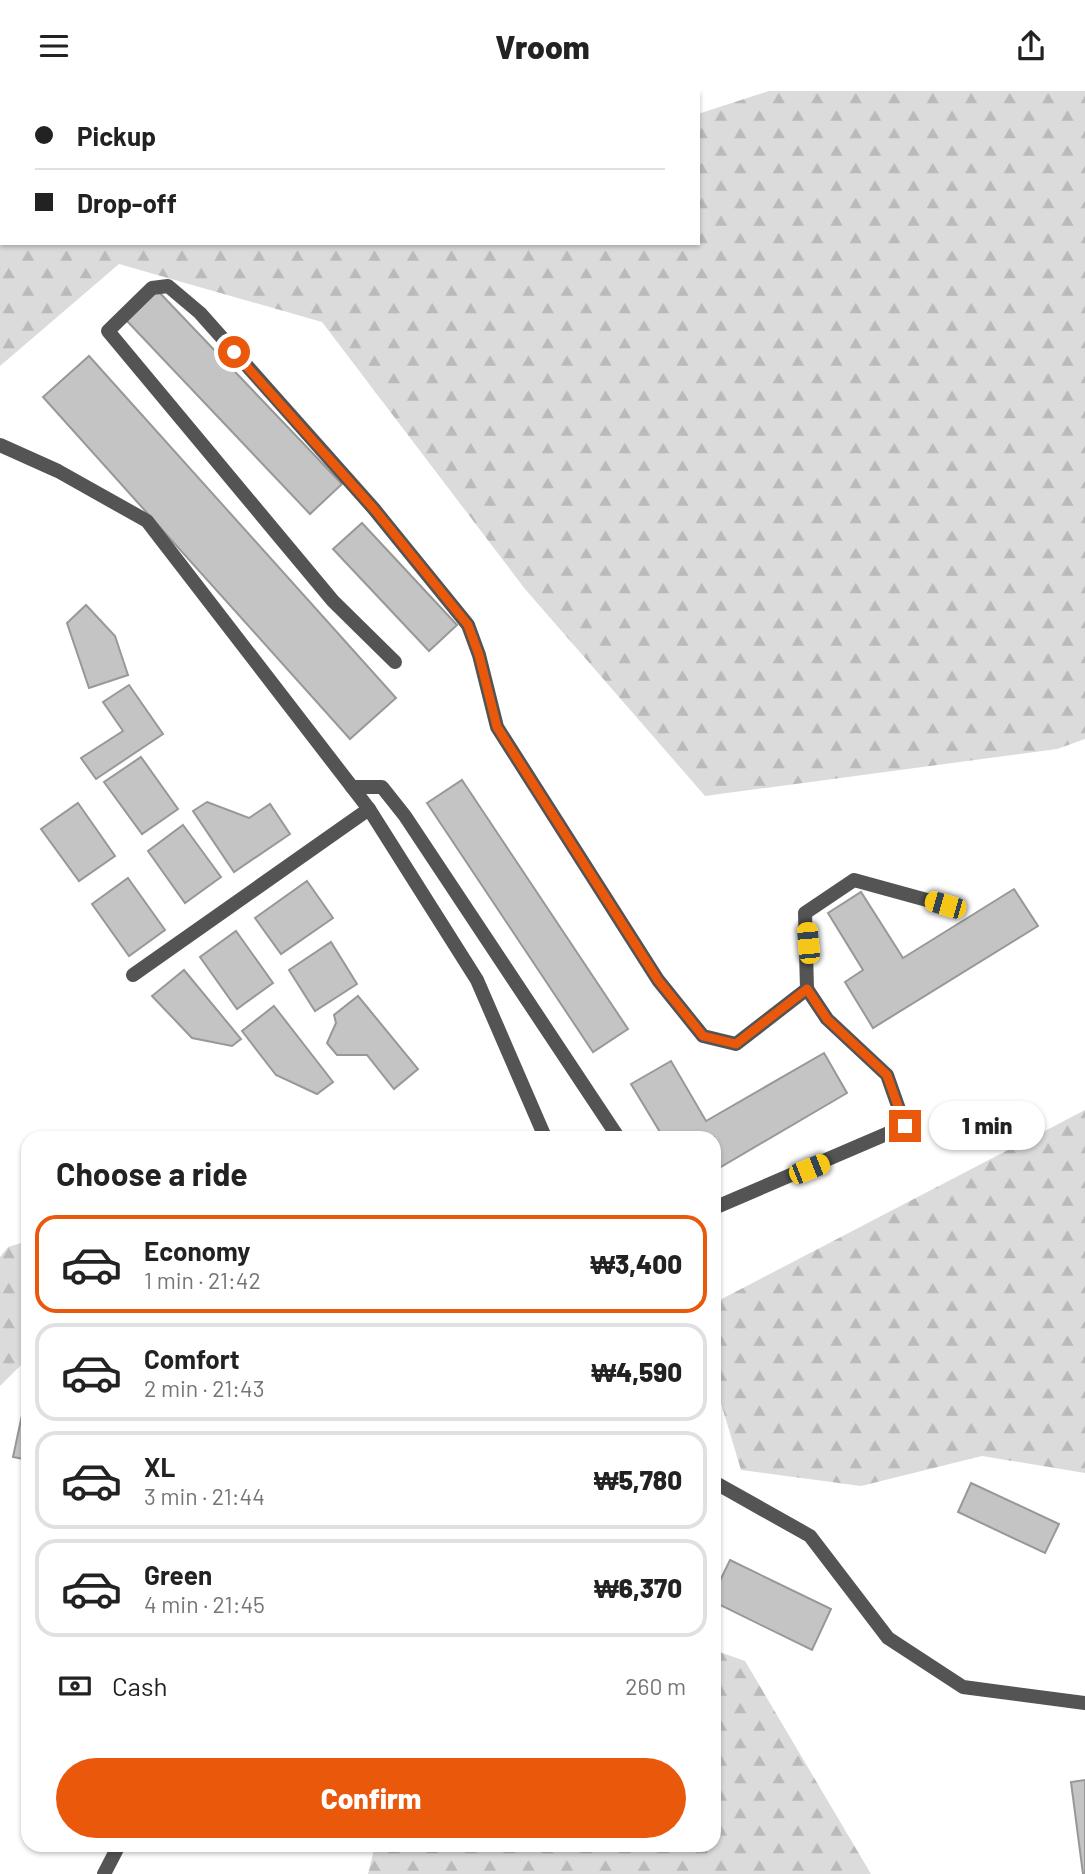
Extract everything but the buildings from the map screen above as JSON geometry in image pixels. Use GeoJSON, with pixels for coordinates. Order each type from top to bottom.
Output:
{"type":"FeatureCollection","features":[{"type":"Feature","properties":{"kind":"street"},"geometry":{"type":"LineString","coordinates":[[394,662],[333,601],[108,331],[152,288],[168,286],[200,313],[374,509],[468,625],[479,655],[497,727],[658,980],[703,1036],[736,1044],[807,989]]}},
{"type":"Feature","properties":{"kind":"street"},"geometry":{"type":"LineString","coordinates":[[0,445],[58,471],[147,521],[369,809],[477,980],[542,1131]]}},
{"type":"Feature","properties":{"kind":"street"},"geometry":{"type":"LineString","coordinates":[[352,787],[382,787],[405,816],[614,1131]]}},
{"type":"Feature","properties":{"kind":"street"},"geometry":{"type":"LineString","coordinates":[[133,975],[369,809]]}},
{"type":"Feature","properties":{"kind":"street"},"geometry":{"type":"LineString","coordinates":[[721,1205],[905,1126],[887,1075],[827,1019],[807,989],[805,913],[854,880],[945,905]]}},
{"type":"Feature","properties":{"kind":"street"},"geometry":{"type":"LineString","coordinates":[[721,1486],[810,1536],[887,1638],[963,1687],[1085,1703]]}},
{"type":"Feature","properties":{"kind":"street"},"geometry":{"type":"LineString","coordinates":[[104,1874],[115,1852]]}},
{"type":"Feature","properties":{"kind":"green space"},"geometry":{"type":"Polygon","coordinates":[[[769,91],[1085,91],[1085,739],[1057,749],[705,796],[525,589],[322,322],[119,264],[0,366],[0,245],[700,245],[700,113],[769,91]]]}},
{"type":"Feature","properties":{"kind":"green space"},"geometry":{"type":"Polygon","coordinates":[[[1085,1110],[1085,1473],[982,1456],[861,1486],[741,1470],[721,1403],[721,1299],[1085,1110]]]}},
{"type":"Feature","properties":{"kind":"green space"},"geometry":{"type":"Polygon","coordinates":[[[21,1243],[21,1365],[0,1386],[0,1257],[8,1247],[21,1243]]]}},
{"type":"Feature","properties":{"kind":"green space"},"geometry":{"type":"Polygon","coordinates":[[[721,1652],[745,1661],[871,1874],[368,1874],[373,1852],[721,1852],[721,1652]]]}},
{"type":"Feature","properties":{"kind":"route"},"geometry":{"type":"LineString","coordinates":[[234,352],[374,509],[468,625],[479,655],[497,727],[658,980],[703,1036],[736,1044],[807,989],[827,1019],[887,1075],[905,1126]]}}]}
